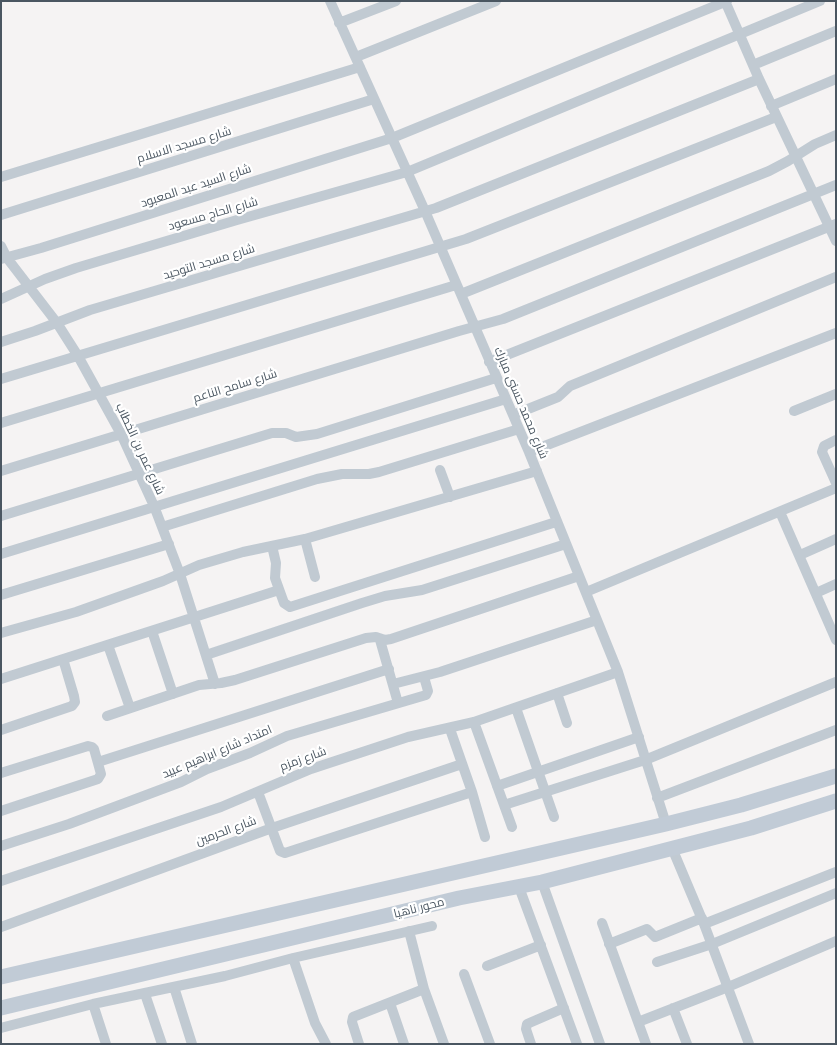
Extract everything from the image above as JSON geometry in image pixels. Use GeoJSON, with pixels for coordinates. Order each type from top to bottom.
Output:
{"type":"FeatureCollection","features":[{"type":"Feature","properties":{"kind":"main road","name":"محور ناهيا"},"geometry":{"type":"LineString","coordinates":[[1,977],[666,824],[741,805],[836,776]]}},
{"type":"Feature","properties":{"kind":"main road","name":"محور ناهيا"},"geometry":{"type":"LineString","coordinates":[[1,1008],[459,898],[542,882],[751,828],[836,801]]}},
{"type":"Feature","properties":{"kind":"main road"},"geometry":{"type":"LineString","coordinates":[[666,824],[672,848]]}},
{"type":"Feature","properties":{"kind":"street","name":"شارع محمد حسنى مبارك"},"geometry":{"type":"LineString","coordinates":[[330,1],[459,289],[580,576],[618,672],[666,824]]}},
{"type":"Feature","properties":{"kind":"street"},"geometry":{"type":"LineString","coordinates":[[339,23],[396,1]]}},
{"type":"Feature","properties":{"kind":"street"},"geometry":{"type":"LineString","coordinates":[[1,176],[358,62],[496,1]]}},
{"type":"Feature","properties":{"kind":"street"},"geometry":{"type":"LineString","coordinates":[[726,1],[776,118],[814,194],[832,225],[836,241]]}},
{"type":"Feature","properties":{"kind":"street","name":"شارع السيد عبد المعبود"},"geometry":{"type":"LineString","coordinates":[[4,259],[392,138],[726,1]]}},
{"type":"Feature","properties":{"kind":"street","name":"شارع الحاج مسعود"},"geometry":{"type":"LineString","coordinates":[[1,299],[53,276],[95,262],[407,172],[740,36],[820,1]]}},
{"type":"Feature","properties":{"kind":"street"},"geometry":{"type":"LineString","coordinates":[[753,65],[836,31]]}},
{"type":"Feature","properties":{"kind":"street","name":"شارع مسجد التوحيد"},"geometry":{"type":"LineString","coordinates":[[1,342],[90,310],[449,203],[759,79]]}},
{"type":"Feature","properties":{"kind":"street"},"geometry":{"type":"LineString","coordinates":[[771,106],[836,79]]}},
{"type":"Feature","properties":{"kind":"street","name":"شارع مسجد الاسلام"},"geometry":{"type":"LineString","coordinates":[[1,214],[374,99]]}},
{"type":"Feature","properties":{"kind":"street"},"geometry":{"type":"LineString","coordinates":[[1,379],[466,239],[776,118]]}},
{"type":"Feature","properties":{"kind":"street"},"geometry":{"type":"LineString","coordinates":[[1,423],[459,289],[757,176],[815,144],[836,135]]}},
{"type":"Feature","properties":{"kind":"street","name":"شارع سامح الناعم"},"geometry":{"type":"LineString","coordinates":[[1,471],[503,319],[836,185]]}},
{"type":"Feature","properties":{"kind":"street"},"geometry":{"type":"LineString","coordinates":[[489,362],[832,225]]}},
{"type":"Feature","properties":{"kind":"street","name":"شارع عمر بن الخطاب"},"geometry":{"type":"LineString","coordinates":[[1,246],[4,259],[56,323],[78,356],[121,434],[169,544],[215,684]]}},
{"type":"Feature","properties":{"kind":"street"},"geometry":{"type":"LineString","coordinates":[[513,415],[558,397],[570,386],[836,277]]}},
{"type":"Feature","properties":{"kind":"street"},"geometry":{"type":"LineString","coordinates":[[529,452],[836,334]]}},
{"type":"Feature","properties":{"kind":"street"},"geometry":{"type":"LineString","coordinates":[[1,516],[272,433],[286,433],[296,437],[316,434],[496,378]]}},
{"type":"Feature","properties":{"kind":"street"},"geometry":{"type":"LineString","coordinates":[[794,411],[836,394]]}},
{"type":"Feature","properties":{"kind":"street"},"geometry":{"type":"LineString","coordinates":[[1,554],[506,399]]}},
{"type":"Feature","properties":{"kind":"street"},"geometry":{"type":"LineString","coordinates":[[162,527],[317,479],[342,474],[369,474],[519,429]]}},
{"type":"Feature","properties":{"kind":"street"},"geometry":{"type":"LineString","coordinates":[[836,440],[824,446],[822,452],[836,483]]}},
{"type":"Feature","properties":{"kind":"street"},"geometry":{"type":"LineString","coordinates":[[440,470],[450,497]]}},
{"type":"Feature","properties":{"kind":"street"},"geometry":{"type":"LineString","coordinates":[[1,633],[68,615],[156,584],[200,565],[243,552],[305,539],[536,471]]}},
{"type":"Feature","properties":{"kind":"street"},"geometry":{"type":"LineString","coordinates":[[586,592],[836,488]]}},
{"type":"Feature","properties":{"kind":"street"},"geometry":{"type":"LineString","coordinates":[[780,512],[833,628],[836,640]]}},
{"type":"Feature","properties":{"kind":"street"},"geometry":{"type":"LineString","coordinates":[[272,546],[276,563],[275,578],[279,590],[284,603],[288,606],[293,606],[556,522]]}},
{"type":"Feature","properties":{"kind":"street"},"geometry":{"type":"LineString","coordinates":[[305,539],[315,577]]}},
{"type":"Feature","properties":{"kind":"street"},"geometry":{"type":"LineString","coordinates":[[800,555],[836,539]]}},
{"type":"Feature","properties":{"kind":"street"},"geometry":{"type":"LineString","coordinates":[[1,595],[169,544]]}},
{"type":"Feature","properties":{"kind":"street"},"geometry":{"type":"LineString","coordinates":[[206,655],[362,603],[385,596],[422,590],[566,544]]}},
{"type":"Feature","properties":{"kind":"street"},"geometry":{"type":"LineString","coordinates":[[107,716],[199,685],[235,680],[366,638],[376,637],[380,640],[390,638],[580,576]]}},
{"type":"Feature","properties":{"kind":"street"},"geometry":{"type":"LineString","coordinates":[[816,593],[836,584]]}},
{"type":"Feature","properties":{"kind":"street"},"geometry":{"type":"LineString","coordinates":[[1,679],[279,590]]}},
{"type":"Feature","properties":{"kind":"street"},"geometry":{"type":"LineString","coordinates":[[393,684],[424,676],[597,620]]}},
{"type":"Feature","properties":{"kind":"street"},"geometry":{"type":"LineString","coordinates":[[152,631],[172,694]]}},
{"type":"Feature","properties":{"kind":"street"},"geometry":{"type":"LineString","coordinates":[[380,640],[398,703]]}},
{"type":"Feature","properties":{"kind":"street"},"geometry":{"type":"LineString","coordinates":[[108,645],[130,708]]}},
{"type":"Feature","properties":{"kind":"street"},"geometry":{"type":"LineString","coordinates":[[1,730],[68,708],[75,702],[63,659]]}},
{"type":"Feature","properties":{"kind":"street"},"geometry":{"type":"LineString","coordinates":[[98,762],[389,669]]}},
{"type":"Feature","properties":{"kind":"street","name":"شارع زمزم"},"geometry":{"type":"LineString","coordinates":[[1,880],[214,809],[311,769],[408,736],[474,722],[618,672]]}},
{"type":"Feature","properties":{"kind":"street","name":"امتداد شارع ابراهيم عبيد"},"geometry":{"type":"LineString","coordinates":[[1,846],[69,824],[181,782],[207,769],[239,758],[287,736],[427,694],[424,676]]}},
{"type":"Feature","properties":{"kind":"street"},"geometry":{"type":"LineString","coordinates":[[504,805],[645,760],[836,682]]}},
{"type":"Feature","properties":{"kind":"street"},"geometry":{"type":"LineString","coordinates":[[557,693],[567,723]]}},
{"type":"Feature","properties":{"kind":"street"},"geometry":{"type":"LineString","coordinates":[[516,708],[554,817]]}},
{"type":"Feature","properties":{"kind":"street"},"geometry":{"type":"LineString","coordinates":[[474,722],[512,828]]}},
{"type":"Feature","properties":{"kind":"street"},"geometry":{"type":"LineString","coordinates":[[450,728],[485,836]]}},
{"type":"Feature","properties":{"kind":"street"},"geometry":{"type":"LineString","coordinates":[[657,798],[836,730]]}},
{"type":"Feature","properties":{"kind":"street"},"geometry":{"type":"LineString","coordinates":[[497,786],[639,737]]}},
{"type":"Feature","properties":{"kind":"street"},"geometry":{"type":"LineString","coordinates":[[1,773],[92,746],[101,774],[98,779],[1,811]]}},
{"type":"Feature","properties":{"kind":"street","name":"شارع الحرمين"},"geometry":{"type":"LineString","coordinates":[[1,927],[272,828],[462,764]]}},
{"type":"Feature","properties":{"kind":"street"},"geometry":{"type":"LineString","coordinates":[[258,792],[280,851],[285,853],[472,792]]}},
{"type":"Feature","properties":{"kind":"street"},"geometry":{"type":"LineString","coordinates":[[672,848],[703,921],[749,1044]]}},
{"type":"Feature","properties":{"kind":"street"},"geometry":{"type":"LineString","coordinates":[[609,944],[647,929],[655,937],[836,872]]}},
{"type":"Feature","properties":{"kind":"street"},"geometry":{"type":"LineString","coordinates":[[542,882],[600,1044]]}},
{"type":"Feature","properties":{"kind":"street"},"geometry":{"type":"LineString","coordinates":[[519,887],[578,1044]]}},
{"type":"Feature","properties":{"kind":"street"},"geometry":{"type":"LineString","coordinates":[[657,962],[712,944],[836,893]]}},
{"type":"Feature","properties":{"kind":"street"},"geometry":{"type":"LineString","coordinates":[[602,923],[646,1044]]}},
{"type":"Feature","properties":{"kind":"street"},"geometry":{"type":"LineString","coordinates":[[1,1028],[93,1004],[225,976],[293,958],[432,926]]}},
{"type":"Feature","properties":{"kind":"street"},"geometry":{"type":"LineString","coordinates":[[409,931],[424,989],[444,1044]]}},
{"type":"Feature","properties":{"kind":"street"},"geometry":{"type":"LineString","coordinates":[[638,1022],[728,987],[836,941]]}},
{"type":"Feature","properties":{"kind":"street"},"geometry":{"type":"LineString","coordinates":[[487,966],[541,945]]}},
{"type":"Feature","properties":{"kind":"street"},"geometry":{"type":"LineString","coordinates":[[293,958],[315,1023],[326,1044]]}},
{"type":"Feature","properties":{"kind":"street"},"geometry":{"type":"LineString","coordinates":[[464,974],[490,1044]]}},
{"type":"Feature","properties":{"kind":"street"},"geometry":{"type":"LineString","coordinates":[[174,987],[192,1044]]}},
{"type":"Feature","properties":{"kind":"street"},"geometry":{"type":"LineString","coordinates":[[359,1044],[352,1022],[354,1016],[424,989]]}},
{"type":"Feature","properties":{"kind":"street"},"geometry":{"type":"LineString","coordinates":[[145,994],[162,1044]]}},
{"type":"Feature","properties":{"kind":"street"},"geometry":{"type":"LineString","coordinates":[[390,1003],[404,1044]]}},
{"type":"Feature","properties":{"kind":"street"},"geometry":{"type":"LineString","coordinates":[[93,1004],[106,1044]]}},
{"type":"Feature","properties":{"kind":"street"},"geometry":{"type":"LineString","coordinates":[[531,1044],[526,1029],[527,1024],[564,1008]]}},
{"type":"Feature","properties":{"kind":"street"},"geometry":{"type":"LineString","coordinates":[[674,1008],[686,1044]]}}]}
